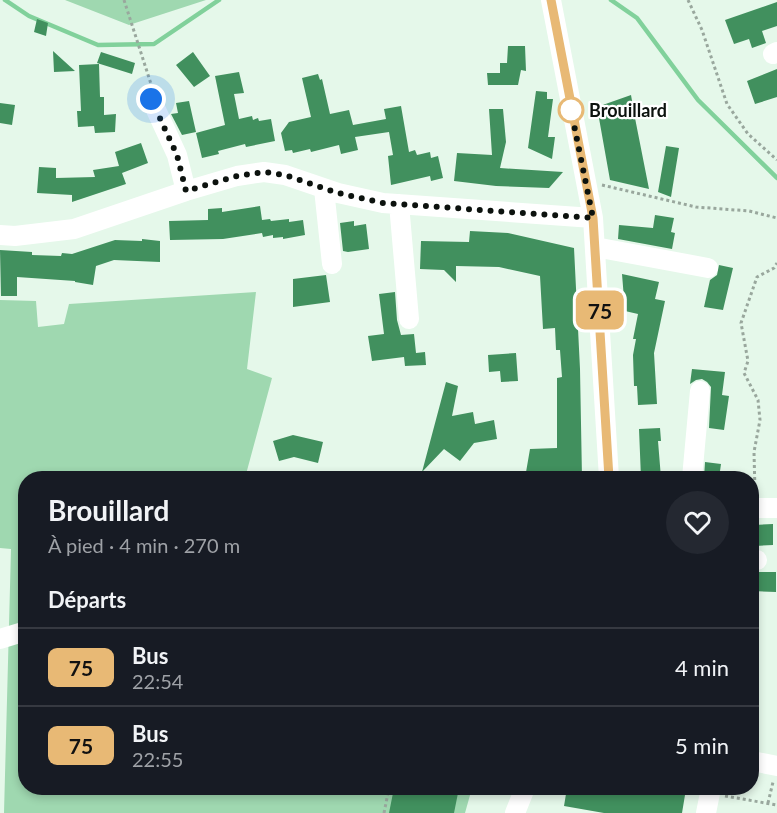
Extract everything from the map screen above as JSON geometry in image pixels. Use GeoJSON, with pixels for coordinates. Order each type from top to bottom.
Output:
{"type":"FeatureCollection","features":[{"type":"Feature","properties":{"kind":"street"},"geometry":{"type":"LineString","coordinates":[[551,0],[593,218],[609,471]]}},
{"type":"Feature","properties":{"kind":"street"},"geometry":{"type":"LineString","coordinates":[[151,99],[177,155],[186,191]]}},
{"type":"Feature","properties":{"kind":"street"},"geometry":{"type":"LineString","coordinates":[[0,235],[15,236],[74,229],[186,191],[237,176],[264,172],[285,175],[324,189],[383,203],[593,218]]}},
{"type":"Feature","properties":{"kind":"street"},"geometry":{"type":"LineString","coordinates":[[324,189],[332,264]]}},
{"type":"Feature","properties":{"kind":"street"},"geometry":{"type":"LineString","coordinates":[[399,204],[409,319]]}},
{"type":"Feature","properties":{"kind":"street"},"geometry":{"type":"LineString","coordinates":[[595,247],[708,268]]}},
{"type":"Feature","properties":{"kind":"street"},"geometry":{"type":"LineString","coordinates":[[693,471],[700,391]]}},
{"type":"Feature","properties":{"kind":"street"},"geometry":{"type":"LineString","coordinates":[[759,508],[777,508]]}},
{"type":"Feature","properties":{"kind":"street"},"geometry":{"type":"LineString","coordinates":[[0,639],[18,633]]}},
{"type":"Feature","properties":{"kind":"street"},"geometry":{"type":"LineString","coordinates":[[759,762],[777,766]]}},
{"type":"Feature","properties":{"kind":"street"},"geometry":{"type":"LineString","coordinates":[[515,813],[522,795]]}},
{"type":"Feature","properties":{"kind":"street"},"geometry":{"type":"LineString","coordinates":[[706,813],[710,795]]}},
{"type":"Feature","properties":{"kind":"path"},"geometry":{"type":"LineString","coordinates":[[124,0],[156,96],[151,99]]}},
{"type":"Feature","properties":{"kind":"path"},"geometry":{"type":"LineString","coordinates":[[688,0],[702,30],[727,104],[748,134],[777,160]]}},
{"type":"Feature","properties":{"kind":"path"},"geometry":{"type":"LineString","coordinates":[[585,182],[696,207],[749,211],[777,218]]}},
{"type":"Feature","properties":{"kind":"path"},"geometry":{"type":"LineString","coordinates":[[754,471],[754,452],[760,420],[758,400],[744,373],[748,361],[741,323],[757,277],[774,268],[777,263]]}},
{"type":"Feature","properties":{"kind":"path"},"geometry":{"type":"LineString","coordinates":[[768,803],[777,766]]}},
{"type":"Feature","properties":{"kind":"path"},"geometry":{"type":"LineString","coordinates":[[384,813],[388,795]]}},
{"type":"Feature","properties":{"kind":"green space"},"geometry":{"type":"Polygon","coordinates":[[[65,0],[206,0],[129,25],[65,0]]]}},
{"type":"Feature","properties":{"kind":"green space"},"geometry":{"type":"Polygon","coordinates":[[[256,292],[247,369],[272,378],[247,471],[18,471],[18,795],[470,795],[465,813],[4,813],[11,549],[0,548],[0,300],[36,301],[38,327],[64,324],[69,304],[256,292]]]}},
{"type":"Feature","properties":{"kind":"building"},"geometry":{"type":"Polygon","coordinates":[[[777,2],[777,26],[762,31],[766,43],[752,48],[749,39],[734,44],[725,20],[777,2]]]}},
{"type":"Feature","properties":{"kind":"building"},"geometry":{"type":"Polygon","coordinates":[[[37,19],[48,23],[46,36],[34,32],[37,19]]]}},
{"type":"Feature","properties":{"kind":"building"},"geometry":{"type":"Polygon","coordinates":[[[508,46],[525,46],[526,71],[521,70],[518,85],[488,85],[487,73],[500,73],[500,63],[507,63],[508,46]]]}},
{"type":"Feature","properties":{"kind":"building"},"geometry":{"type":"Polygon","coordinates":[[[53,51],[75,71],[54,72],[53,51]]]}},
{"type":"Feature","properties":{"kind":"building"},"geometry":{"type":"Polygon","coordinates":[[[101,52],[135,63],[132,74],[97,63],[101,52]]]}},
{"type":"Feature","properties":{"kind":"building"},"geometry":{"type":"Polygon","coordinates":[[[193,52],[210,76],[194,87],[176,65],[193,52]]]}},
{"type":"Feature","properties":{"kind":"building"},"geometry":{"type":"Polygon","coordinates":[[[99,64],[100,97],[104,97],[104,115],[116,114],[115,132],[95,133],[94,126],[78,127],[77,111],[81,111],[79,65],[99,64]]]}},
{"type":"Feature","properties":{"kind":"building"},"geometry":{"type":"Polygon","coordinates":[[[777,69],[777,97],[755,104],[747,81],[777,69]]]}},
{"type":"Feature","properties":{"kind":"building"},"geometry":{"type":"Polygon","coordinates":[[[239,72],[244,93],[234,94],[239,119],[252,116],[253,120],[258,118],[259,121],[271,119],[275,141],[246,147],[245,144],[202,158],[196,133],[225,125],[215,76],[239,72]]]}},
{"type":"Feature","properties":{"kind":"building"},"geometry":{"type":"Polygon","coordinates":[[[318,74],[320,80],[322,79],[330,114],[349,110],[353,125],[386,119],[384,109],[401,106],[409,152],[415,150],[417,155],[430,152],[431,158],[438,156],[443,178],[431,181],[430,176],[391,185],[388,156],[393,155],[389,132],[355,137],[358,150],[341,154],[339,145],[311,152],[310,149],[293,153],[292,150],[285,151],[281,133],[289,122],[311,117],[302,78],[318,74]]]}},
{"type":"Feature","properties":{"kind":"building"},"geometry":{"type":"Polygon","coordinates":[[[536,91],[547,92],[547,99],[553,99],[548,137],[555,137],[552,159],[528,148],[536,91]]]}},
{"type":"Feature","properties":{"kind":"building"},"geometry":{"type":"Polygon","coordinates":[[[631,95],[649,189],[610,180],[597,107],[631,95]]]}},
{"type":"Feature","properties":{"kind":"building"},"geometry":{"type":"Polygon","coordinates":[[[189,101],[196,132],[182,135],[171,114],[178,113],[176,103],[189,101]]]}},
{"type":"Feature","properties":{"kind":"building"},"geometry":{"type":"Polygon","coordinates":[[[0,103],[15,105],[12,125],[0,123],[0,103]]]}},
{"type":"Feature","properties":{"kind":"building"},"geometry":{"type":"Polygon","coordinates":[[[489,109],[503,109],[506,142],[500,168],[563,172],[549,188],[496,186],[454,181],[457,153],[492,155],[489,109]]]}},
{"type":"Feature","properties":{"kind":"building"},"geometry":{"type":"Polygon","coordinates":[[[141,143],[148,163],[122,173],[126,184],[72,202],[72,195],[37,193],[39,167],[56,168],[56,178],[95,177],[93,170],[119,166],[115,152],[141,143]]]}},
{"type":"Feature","properties":{"kind":"building"},"geometry":{"type":"Polygon","coordinates":[[[666,146],[679,148],[671,197],[658,192],[666,146]]]}},
{"type":"Feature","properties":{"kind":"building"},"geometry":{"type":"Polygon","coordinates":[[[260,206],[262,220],[289,219],[289,222],[303,220],[305,235],[283,239],[283,237],[273,238],[273,235],[263,237],[262,233],[223,239],[170,240],[169,221],[208,220],[208,209],[222,208],[222,212],[260,206]]]}},
{"type":"Feature","properties":{"kind":"building"},"geometry":{"type":"Polygon","coordinates":[[[655,215],[674,218],[671,232],[675,233],[672,249],[618,239],[619,225],[653,228],[655,215]]]}},
{"type":"Feature","properties":{"kind":"building"},"geometry":{"type":"Polygon","coordinates":[[[354,221],[354,226],[366,224],[369,249],[343,251],[340,223],[354,221]]]}},
{"type":"Feature","properties":{"kind":"building"},"geometry":{"type":"Polygon","coordinates":[[[470,231],[508,233],[574,248],[582,471],[526,471],[530,449],[557,448],[557,378],[562,377],[560,350],[556,350],[555,328],[543,329],[540,276],[499,267],[456,266],[456,282],[444,270],[420,269],[421,241],[469,242],[470,231]]]}},
{"type":"Feature","properties":{"kind":"building"},"geometry":{"type":"Polygon","coordinates":[[[142,239],[160,241],[160,262],[114,260],[96,266],[93,285],[75,281],[17,277],[17,296],[1,296],[0,250],[32,252],[32,255],[61,256],[62,253],[72,254],[115,240],[142,241],[142,239]]]}},
{"type":"Feature","properties":{"kind":"building"},"geometry":{"type":"Polygon","coordinates":[[[719,265],[733,268],[723,310],[704,307],[710,280],[717,275],[719,265]]]}},
{"type":"Feature","properties":{"kind":"building"},"geometry":{"type":"Polygon","coordinates":[[[622,274],[659,282],[655,299],[665,301],[654,353],[657,404],[638,405],[637,386],[634,386],[633,355],[636,339],[633,339],[638,314],[625,311],[622,274]]]}},
{"type":"Feature","properties":{"kind":"building"},"geometry":{"type":"Polygon","coordinates":[[[326,275],[330,302],[293,307],[293,279],[326,275]]]}},
{"type":"Feature","properties":{"kind":"building"},"geometry":{"type":"Polygon","coordinates":[[[395,292],[397,320],[401,335],[414,334],[416,353],[425,352],[426,365],[405,366],[404,357],[372,361],[368,336],[384,334],[379,294],[395,292]]]}},
{"type":"Feature","properties":{"kind":"building"},"geometry":{"type":"Polygon","coordinates":[[[516,353],[518,381],[501,382],[500,371],[489,372],[488,355],[516,353]]]}},
{"type":"Feature","properties":{"kind":"building"},"geometry":{"type":"Polygon","coordinates":[[[692,369],[725,372],[722,395],[729,396],[724,430],[709,428],[711,387],[702,379],[690,384],[692,369]]]}},
{"type":"Feature","properties":{"kind":"building"},"geometry":{"type":"Polygon","coordinates":[[[446,382],[458,386],[452,416],[473,412],[475,424],[494,420],[497,439],[474,443],[460,461],[444,449],[422,471],[446,382]]]}},
{"type":"Feature","properties":{"kind":"building"},"geometry":{"type":"Polygon","coordinates":[[[660,428],[661,441],[658,441],[660,471],[641,471],[639,429],[660,428]]]}},
{"type":"Feature","properties":{"kind":"building"},"geometry":{"type":"Polygon","coordinates":[[[293,435],[323,442],[318,463],[294,457],[279,461],[273,441],[293,435]]]}},
{"type":"Feature","properties":{"kind":"building"},"geometry":{"type":"Polygon","coordinates":[[[705,462],[721,464],[720,471],[704,471],[705,462]]]}},
{"type":"Feature","properties":{"kind":"building"},"geometry":{"type":"Polygon","coordinates":[[[773,524],[773,545],[759,546],[759,525],[773,524]]]}},
{"type":"Feature","properties":{"kind":"building"},"geometry":{"type":"Polygon","coordinates":[[[759,572],[776,572],[776,592],[759,591],[759,572]]]}},
{"type":"Feature","properties":{"kind":"building"},"geometry":{"type":"Polygon","coordinates":[[[393,795],[458,795],[454,813],[389,813],[393,795]]]}},
{"type":"Feature","properties":{"kind":"building"},"geometry":{"type":"Polygon","coordinates":[[[566,795],[685,795],[682,813],[604,813],[564,806],[566,795]]]}},
{"type":"Feature","properties":{"kind":"waterway"},"geometry":{"type":"LineString","coordinates":[[5,0],[29,16],[98,45],[154,44],[219,0]]}},
{"type":"Feature","properties":{"kind":"waterway"},"geometry":{"type":"LineString","coordinates":[[611,0],[637,18],[698,100],[777,178]]}},
{"type":"Feature","properties":{"kind":"bus line","name":"75"},"geometry":{"type":"LineString","coordinates":[[551,0],[593,218],[609,471]]}},
{"type":"Feature","properties":{"kind":"place","name":"Brouillard"},"geometry":{"type":"Point","coordinates":[571,110]}},
{"type":"Feature","properties":{"kind":"route"},"geometry":{"type":"LineString","coordinates":[[151,99],[177,155],[186,191],[237,176],[264,172],[285,175],[338,193],[383,203],[593,218],[571,110]]}}]}
